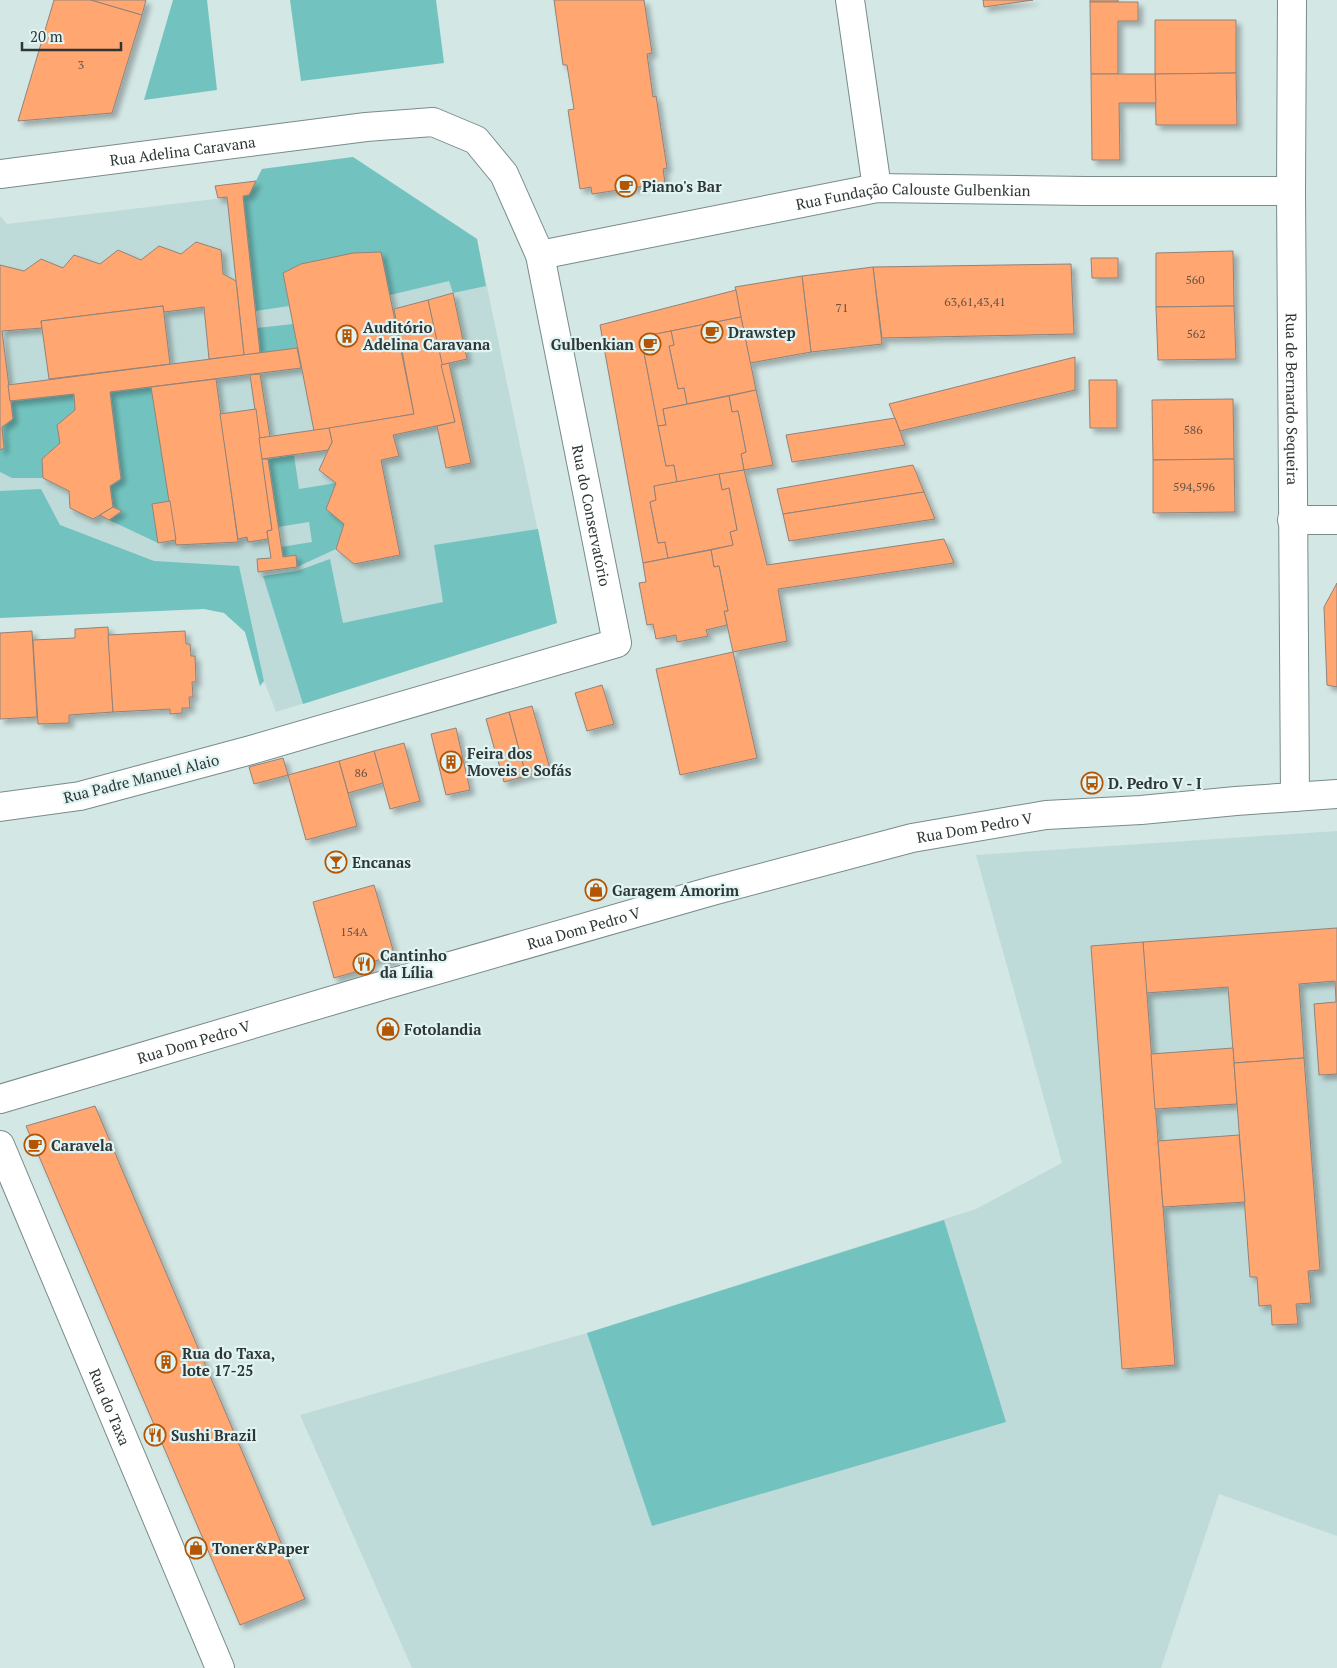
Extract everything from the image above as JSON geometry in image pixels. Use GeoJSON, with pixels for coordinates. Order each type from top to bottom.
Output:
{"type":"FeatureCollection","features":[{"type":"Feature","properties":{"kind":"street"},"geometry":{"type":"LineString","coordinates":[[850,0],[877,188]]}},
{"type":"Feature","properties":{"kind":"street","name":"Rua de Bernardo Sequeira"},"geometry":{"type":"LineString","coordinates":[[1292,0],[1292,520],[1295,796]]}},
{"type":"Feature","properties":{"kind":"street","name":"Rua do Conservatório"},"geometry":{"type":"LineString","coordinates":[[251,750],[617,643],[540,255],[504,174],[476,140],[432,122],[366,127]]}},
{"type":"Feature","properties":{"kind":"street","name":"Rua Adelina Caravana"},"geometry":{"type":"LineString","coordinates":[[0,174],[366,127]]}},
{"type":"Feature","properties":{"kind":"street","name":"Rua Fundação Calouste Gulbenkian"},"geometry":{"type":"LineString","coordinates":[[540,255],[877,188],[1291,191]]}},
{"type":"Feature","properties":{"kind":"street"},"geometry":{"type":"LineString","coordinates":[[1292,520],[1337,520]]}},
{"type":"Feature","properties":{"kind":"street","name":"Rua Padre Manuel Alaio"},"geometry":{"type":"LineString","coordinates":[[0,808],[80,796],[251,750]]}},
{"type":"Feature","properties":{"kind":"street","name":"Rua Dom Pedro V"},"geometry":{"type":"LineString","coordinates":[[0,1100],[380,986],[703,894],[912,838],[1046,815],[1142,810],[1337,794]]}},
{"type":"Feature","properties":{"kind":"street","name":"Rua do Taxa"},"geometry":{"type":"LineString","coordinates":[[0,1145],[220,1668]]}},
{"type":"Feature","properties":{"kind":"shaded area"},"geometry":{"type":"Polygon","coordinates":[[[173,0],[207,0],[217,90],[144,100],[173,0]]]}},
{"type":"Feature","properties":{"kind":"shaded area"},"geometry":{"type":"Polygon","coordinates":[[[290,0],[436,0],[444,63],[301,81],[290,0]]]}},
{"type":"Feature","properties":{"kind":"shaded area"},"geometry":{"type":"Polygon","coordinates":[[[353,157],[477,239],[557,623],[276,712],[264,681],[239,572],[0,593],[0,216],[7,224],[248,195],[262,169],[353,157]]]}},
{"type":"Feature","properties":{"kind":"shaded area"},"geometry":{"type":"Polygon","coordinates":[[[353,157],[477,239],[486,286],[453,293],[449,281],[390,295],[301,264],[283,273],[289,306],[255,311],[243,196],[249,195],[262,169],[353,157]]]}},
{"type":"Feature","properties":{"kind":"shaded area"},"geometry":{"type":"Polygon","coordinates":[[[293,324],[297,348],[260,353],[257,328],[293,324]]]}},
{"type":"Feature","properties":{"kind":"shaded area"},"geometry":{"type":"Polygon","coordinates":[[[151,387],[170,501],[152,504],[158,543],[109,520],[122,511],[113,507],[110,486],[121,479],[110,392],[151,387]]]}},
{"type":"Feature","properties":{"kind":"shaded area"},"geometry":{"type":"Polygon","coordinates":[[[74,394],[75,410],[60,443],[42,459],[43,478],[12,478],[0,472],[0,450],[4,448],[2,427],[10,401],[74,394]]]}},
{"type":"Feature","properties":{"kind":"shaded area"},"geometry":{"type":"Polygon","coordinates":[[[294,455],[299,489],[336,483],[326,509],[344,524],[336,549],[297,567],[295,555],[283,557],[281,547],[312,542],[309,522],[278,527],[268,459],[294,455]]]}},
{"type":"Feature","properties":{"kind":"shaded area"},"geometry":{"type":"Polygon","coordinates":[[[41,489],[60,525],[154,561],[239,566],[264,681],[260,686],[245,632],[224,613],[204,609],[0,618],[0,491],[41,489]]]}},
{"type":"Feature","properties":{"kind":"shaded area"},"geometry":{"type":"Polygon","coordinates":[[[538,529],[557,623],[303,704],[263,576],[297,571],[330,559],[343,623],[443,602],[434,545],[538,529]]]}},
{"type":"Feature","properties":{"kind":"shaded area"},"geometry":{"type":"Polygon","coordinates":[[[1337,831],[1337,1536],[1219,1494],[1161,1668],[412,1668],[300,1415],[587,1333],[976,1209],[1062,1163],[976,855],[1337,831]]]}},
{"type":"Feature","properties":{"kind":"shaded area"},"geometry":{"type":"Polygon","coordinates":[[[944,1220],[1006,1422],[652,1526],[587,1333],[944,1220]]]}},
{"type":"Feature","properties":{"kind":"building"},"geometry":{"type":"Polygon","coordinates":[[[54,0],[91,0],[142,15],[112,113],[18,121],[54,0]]]}},
{"type":"Feature","properties":{"kind":"building"},"geometry":{"type":"Polygon","coordinates":[[[91,0],[146,0],[142,15],[91,0]]]}},
{"type":"Feature","properties":{"kind":"building"},"geometry":{"type":"Polygon","coordinates":[[[554,0],[644,0],[652,53],[647,54],[653,97],[656,96],[667,168],[663,169],[665,183],[592,194],[591,187],[580,189],[568,110],[574,109],[567,65],[563,65],[554,0]]]}},
{"type":"Feature","properties":{"kind":"building"},"geometry":{"type":"Polygon","coordinates":[[[983,0],[1033,0],[984,7],[983,0]]]}},
{"type":"Feature","properties":{"kind":"building"},"geometry":{"type":"Polygon","coordinates":[[[1090,0],[1118,0],[1118,2],[1090,2],[1090,0]]]}},
{"type":"Feature","properties":{"kind":"building"},"geometry":{"type":"Polygon","coordinates":[[[1090,2],[1138,2],[1138,21],[1118,21],[1118,74],[1091,74],[1090,2]]]}},
{"type":"Feature","properties":{"kind":"building"},"geometry":{"type":"Polygon","coordinates":[[[1155,20],[1236,20],[1236,73],[1155,74],[1155,20]]]}},
{"type":"Feature","properties":{"kind":"building"},"geometry":{"type":"Polygon","coordinates":[[[1236,73],[1237,125],[1156,125],[1155,74],[1236,73]]]}},
{"type":"Feature","properties":{"kind":"building"},"geometry":{"type":"Polygon","coordinates":[[[1091,74],[1155,74],[1156,103],[1119,103],[1120,160],[1092,160],[1091,74]]]}},
{"type":"Feature","properties":{"kind":"building"},"geometry":{"type":"Polygon","coordinates":[[[256,181],[249,195],[243,196],[260,353],[244,355],[227,197],[218,198],[215,186],[256,181]]]}},
{"type":"Feature","properties":{"kind":"building"},"geometry":{"type":"Polygon","coordinates":[[[196,242],[221,250],[223,274],[236,281],[244,355],[209,359],[204,307],[164,312],[163,306],[41,321],[42,328],[2,331],[13,419],[2,427],[4,448],[0,450],[0,265],[24,271],[41,259],[63,268],[74,255],[100,264],[118,250],[141,260],[159,246],[181,254],[196,242]]]}},
{"type":"Feature","properties":{"kind":"building"},"geometry":{"type":"Polygon","coordinates":[[[1233,251],[1234,306],[1156,307],[1156,253],[1233,251]]]}},
{"type":"Feature","properties":{"kind":"building","name":"Auditório Adelina Caravana"},"geometry":{"type":"Polygon","coordinates":[[[381,252],[414,414],[314,431],[283,273],[301,264],[353,253],[381,252]]]}},
{"type":"Feature","properties":{"kind":"building"},"geometry":{"type":"Polygon","coordinates":[[[1091,258],[1118,258],[1118,278],[1092,278],[1091,258]]]}},
{"type":"Feature","properties":{"kind":"building"},"geometry":{"type":"Polygon","coordinates":[[[1071,264],[1074,334],[882,338],[873,267],[1071,264]]]}},
{"type":"Feature","properties":{"kind":"building"},"geometry":{"type":"Polygon","coordinates":[[[873,267],[882,344],[811,352],[802,276],[873,267]]]}},
{"type":"Feature","properties":{"kind":"building"},"geometry":{"type":"Polygon","coordinates":[[[802,276],[811,352],[750,363],[735,287],[802,276]]]}},
{"type":"Feature","properties":{"kind":"building"},"geometry":{"type":"Polygon","coordinates":[[[736,290],[741,317],[641,337],[666,466],[674,465],[677,482],[654,486],[656,500],[650,502],[658,543],[665,542],[668,558],[643,563],[600,325],[736,290]]]}},
{"type":"Feature","properties":{"kind":"building"},"geometry":{"type":"Polygon","coordinates":[[[453,293],[467,359],[441,365],[428,300],[453,293]]]}},
{"type":"Feature","properties":{"kind":"building"},"geometry":{"type":"Polygon","coordinates":[[[428,300],[455,422],[393,435],[399,456],[381,460],[400,555],[354,564],[336,549],[344,524],[326,509],[336,483],[319,470],[332,442],[329,428],[414,414],[394,309],[428,300]]]}},
{"type":"Feature","properties":{"kind":"building"},"geometry":{"type":"Polygon","coordinates":[[[163,306],[170,364],[49,379],[41,321],[163,306]]]}},
{"type":"Feature","properties":{"kind":"building"},"geometry":{"type":"Polygon","coordinates":[[[1234,306],[1236,359],[1158,360],[1156,307],[1234,306]]]}},
{"type":"Feature","properties":{"kind":"building"},"geometry":{"type":"Polygon","coordinates":[[[741,317],[756,390],[687,404],[684,388],[678,389],[669,346],[674,345],[671,331],[741,317]]]}},
{"type":"Feature","properties":{"kind":"building"},"geometry":{"type":"Polygon","coordinates":[[[671,331],[674,345],[669,346],[678,389],[684,388],[687,404],[663,409],[666,425],[658,426],[641,337],[671,331]]]}},
{"type":"Feature","properties":{"kind":"building"},"geometry":{"type":"Polygon","coordinates":[[[297,348],[301,368],[110,392],[121,479],[110,486],[113,507],[93,519],[70,508],[69,491],[43,478],[42,459],[60,443],[57,425],[75,410],[74,394],[10,401],[8,385],[297,348]]]}},
{"type":"Feature","properties":{"kind":"building"},"geometry":{"type":"Polygon","coordinates":[[[1075,357],[1075,390],[900,431],[889,404],[1075,357]]]}},
{"type":"Feature","properties":{"kind":"building"},"geometry":{"type":"Polygon","coordinates":[[[449,363],[471,463],[446,468],[437,426],[455,422],[441,365],[449,363]]]}},
{"type":"Feature","properties":{"kind":"building"},"geometry":{"type":"Polygon","coordinates":[[[260,374],[270,437],[259,438],[250,375],[260,374]]]}},
{"type":"Feature","properties":{"kind":"building"},"geometry":{"type":"Polygon","coordinates":[[[216,379],[238,542],[176,545],[151,387],[216,379]]]}},
{"type":"Feature","properties":{"kind":"building"},"geometry":{"type":"Polygon","coordinates":[[[1089,380],[1117,380],[1117,428],[1090,428],[1089,380]]]}},
{"type":"Feature","properties":{"kind":"building"},"geometry":{"type":"Polygon","coordinates":[[[756,390],[773,465],[744,470],[741,454],[746,452],[738,411],[732,412],[729,396],[756,390]]]}},
{"type":"Feature","properties":{"kind":"building"},"geometry":{"type":"Polygon","coordinates":[[[729,396],[732,412],[738,411],[746,452],[741,454],[744,470],[677,482],[674,465],[666,466],[658,426],[666,425],[663,409],[729,396]]]}},
{"type":"Feature","properties":{"kind":"building"},"geometry":{"type":"Polygon","coordinates":[[[1233,399],[1234,459],[1153,460],[1152,400],[1233,399]]]}},
{"type":"Feature","properties":{"kind":"building"},"geometry":{"type":"Polygon","coordinates":[[[256,409],[272,530],[267,531],[268,539],[248,542],[247,537],[238,539],[220,414],[256,409]]]}},
{"type":"Feature","properties":{"kind":"building"},"geometry":{"type":"Polygon","coordinates":[[[895,418],[905,445],[792,462],[786,435],[895,418]]]}},
{"type":"Feature","properties":{"kind":"building"},"geometry":{"type":"Polygon","coordinates":[[[329,428],[332,442],[328,450],[262,459],[259,438],[329,428]]]}},
{"type":"Feature","properties":{"kind":"building"},"geometry":{"type":"Polygon","coordinates":[[[262,459],[268,459],[283,557],[296,555],[297,567],[258,572],[257,559],[271,558],[267,531],[272,530],[262,459]]]}},
{"type":"Feature","properties":{"kind":"building"},"geometry":{"type":"Polygon","coordinates":[[[1234,459],[1235,512],[1153,513],[1153,460],[1234,459]]]}},
{"type":"Feature","properties":{"kind":"building"},"geometry":{"type":"Polygon","coordinates":[[[913,465],[924,492],[783,514],[777,489],[913,465]]]}},
{"type":"Feature","properties":{"kind":"building"},"geometry":{"type":"Polygon","coordinates":[[[744,470],[767,565],[944,539],[954,563],[778,589],[787,641],[733,652],[724,611],[728,611],[719,566],[714,567],[711,550],[733,545],[730,532],[737,530],[729,488],[722,490],[719,474],[744,470]]]}},
{"type":"Feature","properties":{"kind":"building"},"geometry":{"type":"Polygon","coordinates":[[[719,474],[722,490],[729,488],[737,530],[730,532],[733,545],[668,558],[665,542],[658,543],[650,502],[656,500],[654,486],[719,474]]]}},
{"type":"Feature","properties":{"kind":"building"},"geometry":{"type":"Polygon","coordinates":[[[924,492],[935,519],[789,541],[783,514],[924,492]]]}},
{"type":"Feature","properties":{"kind":"building"},"geometry":{"type":"Polygon","coordinates":[[[170,501],[176,540],[158,543],[152,504],[170,501]]]}},
{"type":"Feature","properties":{"kind":"building"},"geometry":{"type":"Polygon","coordinates":[[[113,507],[122,511],[109,520],[100,515],[113,507]]]}},
{"type":"Feature","properties":{"kind":"building"},"geometry":{"type":"Polygon","coordinates":[[[711,550],[714,567],[719,566],[728,611],[724,611],[727,625],[706,630],[708,636],[677,642],[676,635],[656,639],[653,624],[647,625],[639,583],[646,582],[643,563],[711,550]]]}},
{"type":"Feature","properties":{"kind":"building"},"geometry":{"type":"Polygon","coordinates":[[[1337,583],[1337,687],[1327,685],[1324,607],[1337,583]]]}},
{"type":"Feature","properties":{"kind":"building"},"geometry":{"type":"Polygon","coordinates":[[[108,627],[113,712],[69,715],[69,723],[38,724],[33,640],[75,638],[75,629],[108,627]]]}},
{"type":"Feature","properties":{"kind":"building"},"geometry":{"type":"Polygon","coordinates":[[[32,631],[37,717],[0,719],[0,633],[32,631]]]}},
{"type":"Feature","properties":{"kind":"building"},"geometry":{"type":"Polygon","coordinates":[[[185,631],[186,644],[190,644],[191,656],[195,656],[196,682],[192,682],[193,697],[189,697],[190,708],[182,708],[182,713],[170,714],[170,709],[113,712],[108,635],[185,631]]]}},
{"type":"Feature","properties":{"kind":"building"},"geometry":{"type":"Polygon","coordinates":[[[733,652],[757,758],[680,775],[656,669],[733,652]]]}},
{"type":"Feature","properties":{"kind":"building"},"geometry":{"type":"Polygon","coordinates":[[[602,685],[614,724],[587,731],[575,693],[602,685]]]}},
{"type":"Feature","properties":{"kind":"building"},"geometry":{"type":"Polygon","coordinates":[[[532,706],[550,769],[526,776],[509,712],[532,706]]]}},
{"type":"Feature","properties":{"kind":"building"},"geometry":{"type":"Polygon","coordinates":[[[509,712],[526,776],[504,782],[486,719],[509,712]]]}},
{"type":"Feature","properties":{"kind":"building","name":"Feira dos Moveis e Sofás"},"geometry":{"type":"Polygon","coordinates":[[[456,728],[470,790],[446,795],[431,734],[456,728]]]}},
{"type":"Feature","properties":{"kind":"building"},"geometry":{"type":"Polygon","coordinates":[[[404,743],[420,801],[390,809],[374,751],[404,743]]]}},
{"type":"Feature","properties":{"kind":"building"},"geometry":{"type":"Polygon","coordinates":[[[374,751],[383,783],[348,793],[339,761],[374,751]]]}},
{"type":"Feature","properties":{"kind":"building"},"geometry":{"type":"Polygon","coordinates":[[[283,758],[288,775],[254,784],[249,767],[283,758]]]}},
{"type":"Feature","properties":{"kind":"building"},"geometry":{"type":"Polygon","coordinates":[[[339,761],[357,826],[306,840],[288,775],[339,761]]]}},
{"type":"Feature","properties":{"kind":"building"},"geometry":{"type":"Polygon","coordinates":[[[374,885],[396,960],[384,963],[382,959],[371,962],[372,967],[334,978],[313,902],[374,885]]]}},
{"type":"Feature","properties":{"kind":"building"},"geometry":{"type":"Polygon","coordinates":[[[1337,928],[1337,1074],[1319,1075],[1314,1004],[1336,1002],[1335,981],[1299,984],[1304,1058],[1234,1063],[1228,987],[1146,993],[1143,942],[1337,928]]]}},
{"type":"Feature","properties":{"kind":"building"},"geometry":{"type":"Polygon","coordinates":[[[1143,942],[1175,1365],[1122,1369],[1091,946],[1143,942]]]}},
{"type":"Feature","properties":{"kind":"building"},"geometry":{"type":"Polygon","coordinates":[[[1233,1048],[1237,1104],[1155,1109],[1151,1054],[1233,1048]]]}},
{"type":"Feature","properties":{"kind":"building"},"geometry":{"type":"Polygon","coordinates":[[[1304,1058],[1320,1270],[1308,1271],[1311,1303],[1296,1304],[1298,1324],[1272,1325],[1271,1305],[1259,1306],[1257,1277],[1250,1277],[1234,1063],[1304,1058]]]}},
{"type":"Feature","properties":{"kind":"building","name":"Rua do Taxa, lote 17-25"},"geometry":{"type":"Polygon","coordinates":[[[95,1106],[305,1599],[240,1625],[26,1126],[95,1106]]]}},
{"type":"Feature","properties":{"kind":"building"},"geometry":{"type":"Polygon","coordinates":[[[1239,1135],[1245,1202],[1163,1207],[1158,1141],[1239,1135]]]}},
{"type":"Feature","properties":{"kind":"place","name":"Piano's Bar"},"geometry":{"type":"Point","coordinates":[626,186]}},
{"type":"Feature","properties":{"kind":"place","name":"Drawstep"},"geometry":{"type":"Point","coordinates":[712,332]}},
{"type":"Feature","properties":{"kind":"place","name":"Auditório Adelina Caravana"},"geometry":{"type":"Point","coordinates":[347,336]}},
{"type":"Feature","properties":{"kind":"place","name":"Gulbenkian"},"geometry":{"type":"Point","coordinates":[650,344]}},
{"type":"Feature","properties":{"kind":"place","name":"Feira dos Moveis e Sofás"},"geometry":{"type":"Point","coordinates":[451,762]}},
{"type":"Feature","properties":{"kind":"place","name":"D. Pedro V - I"},"geometry":{"type":"Point","coordinates":[1092,783]}},
{"type":"Feature","properties":{"kind":"place","name":"Encanas"},"geometry":{"type":"Point","coordinates":[336,862]}},
{"type":"Feature","properties":{"kind":"place","name":"Garagem Amorim"},"geometry":{"type":"Point","coordinates":[596,890]}},
{"type":"Feature","properties":{"kind":"place","name":"Cantinho da Lília"},"geometry":{"type":"Point","coordinates":[364,964]}},
{"type":"Feature","properties":{"kind":"place","name":"Fotolandia"},"geometry":{"type":"Point","coordinates":[388,1029]}},
{"type":"Feature","properties":{"kind":"place","name":"Caravela"},"geometry":{"type":"Point","coordinates":[35,1145]}},
{"type":"Feature","properties":{"kind":"place","name":"Rua do Taxa, lote 17-25"},"geometry":{"type":"Point","coordinates":[166,1362]}},
{"type":"Feature","properties":{"kind":"place","name":"Sushi Brazil"},"geometry":{"type":"Point","coordinates":[155,1435]}},
{"type":"Feature","properties":{"kind":"place","name":"Toner&Paper"},"geometry":{"type":"Point","coordinates":[196,1548]}}]}
